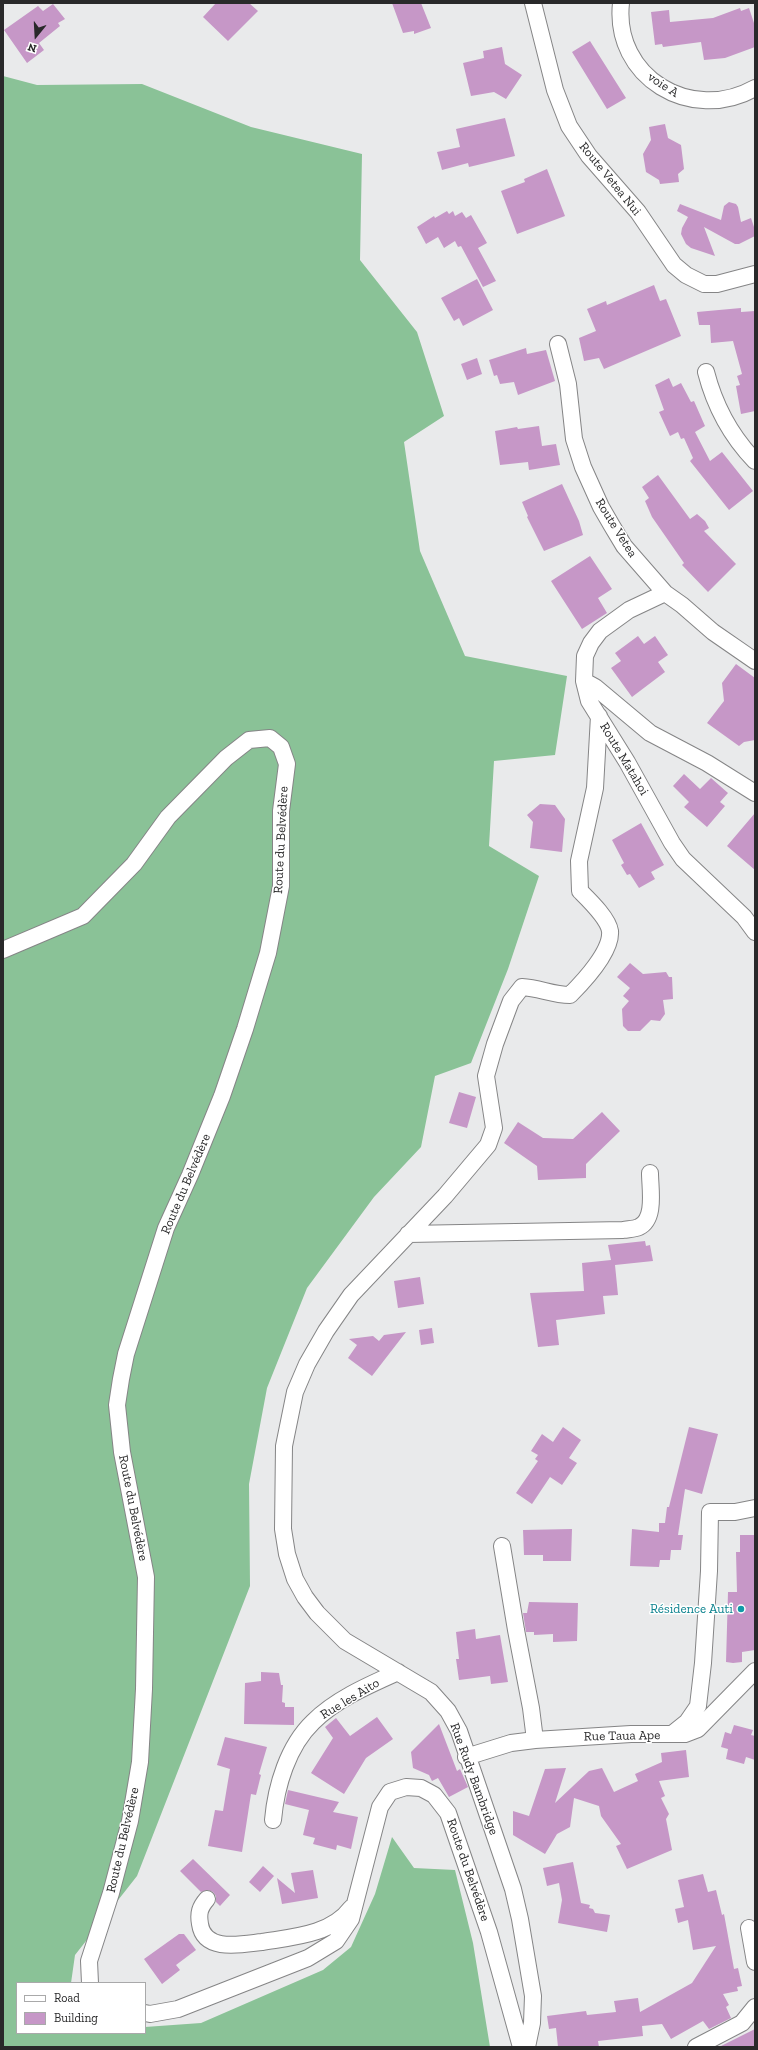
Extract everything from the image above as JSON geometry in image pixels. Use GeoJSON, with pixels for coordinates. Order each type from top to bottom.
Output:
{"type":"FeatureCollection","features":[{"type":"Feature","properties":{"kind":"street","name":"Route Vetea Nui"},"geometry":{"type":"LineString","coordinates":[[533,3],[555,90],[569,126],[589,156],[638,212],[674,265],[686,275],[704,284],[717,284],[755,274]]}},
{"type":"Feature","properties":{"kind":"street","name":"voie A"},"geometry":{"type":"LineString","coordinates":[[621,3],[621,27],[625,40],[636,63],[655,83],[677,96],[689,100],[705,102],[734,97],[755,88]]}},
{"type":"Feature","properties":{"kind":"street","name":"Route Vetea"},"geometry":{"type":"LineString","coordinates":[[558,344],[568,384],[574,439],[583,467],[601,507],[624,546],[665,593],[682,604],[713,632],[755,662]]}},
{"type":"Feature","properties":{"kind":"street"},"geometry":{"type":"LineString","coordinates":[[706,372],[718,408],[726,424],[755,461]]}},
{"type":"Feature","properties":{"kind":"street","name":"Route Matahoi"},"geometry":{"type":"LineString","coordinates":[[665,593],[629,610],[600,631],[590,643],[585,656],[584,681],[590,701],[598,716],[627,762],[682,859],[744,917],[755,932]]}},
{"type":"Feature","properties":{"kind":"street"},"geometry":{"type":"LineString","coordinates":[[584,681],[595,687],[650,733],[707,763],[755,793]]}},
{"type":"Feature","properties":{"kind":"street","name":"Rue Rudy Bambridge"},"geometry":{"type":"LineString","coordinates":[[527,2047],[532,2023],[532,1996],[520,1919],[513,1889],[466,1758],[459,1731],[448,1712],[431,1692],[346,1642],[317,1613],[295,1579],[287,1554],[283,1529],[284,1446],[295,1392],[307,1364],[326,1331],[351,1295],[488,1145],[494,1128],[486,1076],[495,1044],[511,1001],[522,987],[538,988],[553,995],[570,996],[584,981],[607,948],[610,930],[599,910],[580,891],[580,861],[595,788],[598,716]]}},
{"type":"Feature","properties":{"kind":"street","name":"Route du Belvédère"},"geometry":{"type":"LineString","coordinates":[[3,950],[83,916],[134,864],[168,817],[226,758],[249,740],[270,738],[281,747],[287,764],[281,811],[281,886],[268,953],[245,1030],[222,1096],[190,1175],[166,1228],[126,1354],[117,1405],[122,1452],[146,1577],[144,1689],[140,1762],[130,1821],[111,1893],[89,1961],[90,1982]]}},
{"type":"Feature","properties":{"kind":"street"},"geometry":{"type":"LineString","coordinates":[[408,1234],[623,1230],[638,1228],[645,1223],[649,1217],[650,1173]]}},
{"type":"Feature","properties":{"kind":"street"},"geometry":{"type":"LineString","coordinates":[[670,1735],[687,1722],[698,1706],[703,1663],[709,1571],[710,1512],[735,1512],[755,1508]]}},
{"type":"Feature","properties":{"kind":"street"},"geometry":{"type":"LineString","coordinates":[[502,1546],[516,1630],[532,1708],[535,1740]]}},
{"type":"Feature","properties":{"kind":"street","name":"Rue Taua Ape"},"geometry":{"type":"LineString","coordinates":[[466,1758],[511,1743],[535,1740],[631,1734],[685,1734],[698,1729],[755,1671]]}},
{"type":"Feature","properties":{"kind":"street","name":"Rue les Aito"},"geometry":{"type":"LineString","coordinates":[[274,1820],[281,1779],[300,1738],[313,1722],[327,1710],[367,1686],[398,1672]]}},
{"type":"Feature","properties":{"kind":"street","name":"Route du Belvédère"},"geometry":{"type":"LineString","coordinates":[[146,2013],[150,2014],[178,2009],[308,1958],[336,1941],[351,1920],[370,1854],[373,1830],[380,1807],[390,1792],[406,1787],[422,1788],[434,1795],[448,1812],[487,1924],[521,2047]]}},
{"type":"Feature","properties":{"kind":"street"},"geometry":{"type":"LineString","coordinates":[[207,1899],[201,1907],[199,1916],[200,1927],[206,1937],[221,1944],[242,1946],[287,1939],[329,1926],[346,1916],[357,1901]]}},
{"type":"Feature","properties":{"kind":"street"},"geometry":{"type":"LineString","coordinates":[[749,1928],[755,1962]]}},
{"type":"Feature","properties":{"kind":"street"},"geometry":{"type":"LineString","coordinates":[[696,2047],[742,2023],[752,2013],[755,2007]]}},
{"type":"Feature","properties":{"kind":"green space"},"geometry":{"type":"Polygon","coordinates":[[[3,76],[37,85],[142,84],[251,127],[362,154],[360,260],[417,332],[444,416],[404,442],[420,551],[465,656],[567,676],[555,755],[494,761],[489,846],[539,876],[508,969],[471,1063],[435,1076],[421,1147],[374,1197],[307,1288],[267,1388],[249,1484],[250,1586],[137,1876],[75,1955],[71,1982],[16,1982],[16,2034],[146,2034],[146,2027],[201,2023],[323,1970],[351,1947],[375,1894],[392,1837],[414,1868],[455,1870],[473,1943],[490,2047],[3,2047],[3,76]]]}},
{"type":"Feature","properties":{"kind":"building"},"geometry":{"type":"Polygon","coordinates":[[[216,3],[249,3],[258,11],[228,41],[203,17],[216,3]]]}},
{"type":"Feature","properties":{"kind":"building"},"geometry":{"type":"Polygon","coordinates":[[[392,3],[421,3],[431,28],[414,34],[414,31],[403,33],[392,3]]]}},
{"type":"Feature","properties":{"kind":"building"},"geometry":{"type":"Polygon","coordinates":[[[53,4],[65,19],[58,23],[60,26],[39,43],[44,50],[27,63],[4,30],[38,6],[43,11],[53,4]]]}},
{"type":"Feature","properties":{"kind":"building"},"geometry":{"type":"Polygon","coordinates":[[[740,8],[741,11],[749,8],[755,26],[755,47],[725,58],[704,60],[701,42],[663,47],[662,44],[655,45],[651,12],[669,10],[670,22],[713,18],[740,8]]]}},
{"type":"Feature","properties":{"kind":"building"},"geometry":{"type":"Polygon","coordinates":[[[590,41],[626,98],[607,109],[572,52],[590,41]]]}},
{"type":"Feature","properties":{"kind":"building"},"geometry":{"type":"Polygon","coordinates":[[[502,47],[505,64],[522,75],[506,99],[494,92],[471,96],[463,63],[484,58],[483,51],[502,47]]]}},
{"type":"Feature","properties":{"kind":"building"},"geometry":{"type":"Polygon","coordinates":[[[505,118],[515,156],[469,167],[468,163],[442,170],[437,152],[460,147],[456,129],[505,118]]]}},
{"type":"Feature","properties":{"kind":"building"},"geometry":{"type":"Polygon","coordinates":[[[665,124],[668,138],[681,145],[684,169],[678,174],[679,182],[660,184],[659,180],[646,172],[643,154],[651,140],[649,127],[665,124]]]}},
{"type":"Feature","properties":{"kind":"building"},"geometry":{"type":"Polygon","coordinates":[[[547,169],[565,216],[517,234],[501,191],[525,182],[524,179],[547,169]]]}},
{"type":"Feature","properties":{"kind":"building"},"geometry":{"type":"Polygon","coordinates":[[[729,202],[736,204],[738,207],[741,222],[751,218],[755,230],[755,236],[739,244],[735,244],[704,227],[715,256],[691,248],[686,244],[681,234],[682,228],[688,217],[677,211],[680,204],[721,220],[724,206],[729,202]]]}},
{"type":"Feature","properties":{"kind":"building"},"geometry":{"type":"Polygon","coordinates":[[[447,211],[449,214],[453,211],[455,216],[462,212],[466,218],[471,215],[487,243],[478,248],[496,281],[483,287],[461,246],[458,247],[455,241],[444,248],[438,237],[426,244],[417,227],[434,216],[435,218],[447,211]]]}},
{"type":"Feature","properties":{"kind":"building"},"geometry":{"type":"Polygon","coordinates":[[[477,279],[493,310],[463,326],[459,318],[454,321],[441,298],[477,279]]]}},
{"type":"Feature","properties":{"kind":"building"},"geometry":{"type":"Polygon","coordinates":[[[654,285],[660,301],[666,299],[681,336],[604,369],[599,358],[584,361],[579,338],[596,331],[587,309],[606,301],[607,305],[654,285]]]}},
{"type":"Feature","properties":{"kind":"building"},"geometry":{"type":"Polygon","coordinates":[[[741,308],[741,312],[755,311],[755,411],[741,414],[736,386],[740,385],[737,376],[742,374],[733,341],[711,343],[710,325],[699,325],[697,312],[741,308]]]}},
{"type":"Feature","properties":{"kind":"building"},"geometry":{"type":"Polygon","coordinates":[[[526,348],[527,354],[546,350],[555,381],[518,395],[514,382],[500,384],[497,375],[494,376],[489,360],[526,348]]]}},
{"type":"Feature","properties":{"kind":"building"},"geometry":{"type":"Polygon","coordinates":[[[477,358],[482,374],[467,380],[461,364],[477,358]]]}},
{"type":"Feature","properties":{"kind":"building"},"geometry":{"type":"Polygon","coordinates":[[[669,378],[673,387],[681,383],[691,402],[694,401],[705,426],[695,432],[710,461],[722,452],[753,491],[729,510],[690,461],[693,458],[684,438],[681,439],[678,432],[670,436],[659,412],[664,410],[655,385],[669,378]]]}},
{"type":"Feature","properties":{"kind":"building"},"geometry":{"type":"Polygon","coordinates":[[[539,426],[542,446],[556,444],[560,465],[529,470],[528,462],[500,465],[495,431],[517,427],[518,429],[539,426]]]}},
{"type":"Feature","properties":{"kind":"building"},"geometry":{"type":"Polygon","coordinates":[[[658,475],[690,519],[697,514],[705,521],[709,528],[704,531],[736,564],[708,592],[682,565],[684,563],[652,517],[645,501],[649,498],[642,487],[658,475]]]}},
{"type":"Feature","properties":{"kind":"building"},"geometry":{"type":"Polygon","coordinates":[[[562,484],[579,521],[583,535],[544,551],[527,517],[528,516],[522,502],[562,484]]]}},
{"type":"Feature","properties":{"kind":"building"},"geometry":{"type":"Polygon","coordinates":[[[590,556],[612,589],[598,598],[607,613],[582,629],[551,581],[590,556]]]}},
{"type":"Feature","properties":{"kind":"building"},"geometry":{"type":"Polygon","coordinates":[[[638,636],[644,644],[655,636],[668,655],[658,662],[665,672],[632,697],[611,668],[621,661],[615,653],[638,636]]]}},
{"type":"Feature","properties":{"kind":"building"},"geometry":{"type":"Polygon","coordinates":[[[736,664],[755,678],[755,740],[744,742],[739,746],[707,723],[724,701],[722,683],[736,664]]]}},
{"type":"Feature","properties":{"kind":"building"},"geometry":{"type":"Polygon","coordinates":[[[684,774],[700,789],[711,778],[728,793],[720,802],[725,806],[707,827],[684,807],[689,802],[673,786],[684,774]]]}},
{"type":"Feature","properties":{"kind":"building"},"geometry":{"type":"Polygon","coordinates":[[[540,804],[555,805],[565,819],[562,852],[530,848],[533,822],[527,815],[540,804]]]}},
{"type":"Feature","properties":{"kind":"building"},"geometry":{"type":"Polygon","coordinates":[[[755,813],[755,870],[727,846],[755,813]]]}},
{"type":"Feature","properties":{"kind":"building"},"geometry":{"type":"Polygon","coordinates":[[[641,823],[664,865],[651,872],[655,879],[639,888],[630,874],[627,875],[621,865],[624,863],[612,840],[641,823]]]}},
{"type":"Feature","properties":{"kind":"building"},"geometry":{"type":"Polygon","coordinates":[[[630,963],[643,974],[666,972],[669,977],[672,977],[673,999],[663,1000],[665,1014],[660,1021],[651,1020],[640,1031],[628,1031],[623,1026],[622,1009],[629,1001],[623,996],[630,988],[617,977],[630,963]]]}},
{"type":"Feature","properties":{"kind":"building"},"geometry":{"type":"Polygon","coordinates":[[[459,1092],[476,1097],[467,1128],[449,1123],[459,1092]]]}},
{"type":"Feature","properties":{"kind":"building"},"geometry":{"type":"Polygon","coordinates":[[[602,1112],[620,1131],[586,1164],[586,1178],[538,1180],[537,1166],[504,1143],[518,1122],[543,1138],[573,1139],[602,1112]]]}},
{"type":"Feature","properties":{"kind":"building"},"geometry":{"type":"Polygon","coordinates":[[[645,1241],[646,1246],[650,1245],[653,1261],[615,1265],[618,1295],[603,1296],[605,1314],[556,1320],[559,1345],[538,1347],[530,1293],[584,1291],[582,1263],[611,1260],[608,1245],[645,1241]]]}},
{"type":"Feature","properties":{"kind":"building"},"geometry":{"type":"Polygon","coordinates":[[[420,1277],[424,1304],[398,1308],[394,1281],[420,1277]]]}},
{"type":"Feature","properties":{"kind":"building"},"geometry":{"type":"Polygon","coordinates":[[[432,1328],[434,1343],[421,1345],[419,1330],[432,1328]]]}},
{"type":"Feature","properties":{"kind":"building"},"geometry":{"type":"Polygon","coordinates":[[[406,1332],[372,1376],[348,1358],[357,1345],[349,1339],[373,1336],[379,1341],[384,1335],[406,1332]]]}},
{"type":"Feature","properties":{"kind":"building"},"geometry":{"type":"Polygon","coordinates":[[[563,1427],[581,1440],[569,1458],[577,1463],[562,1485],[550,1477],[532,1504],[516,1493],[538,1461],[535,1459],[538,1455],[531,1451],[542,1434],[553,1442],[563,1427]]]}},
{"type":"Feature","properties":{"kind":"building"},"geometry":{"type":"Polygon","coordinates":[[[689,1427],[718,1434],[702,1494],[685,1489],[678,1535],[683,1535],[681,1550],[671,1550],[670,1560],[660,1560],[659,1567],[630,1566],[632,1529],[659,1532],[659,1523],[665,1523],[667,1507],[669,1507],[689,1427]]]}},
{"type":"Feature","properties":{"kind":"building"},"geometry":{"type":"Polygon","coordinates":[[[572,1529],[571,1561],[543,1561],[543,1555],[524,1555],[523,1530],[572,1529]]]}},
{"type":"Feature","properties":{"kind":"building","name":"Résidence Auti"},"geometry":{"type":"Polygon","coordinates":[[[740,1535],[755,1535],[755,1650],[742,1652],[742,1662],[733,1663],[726,1662],[728,1592],[737,1592],[736,1552],[740,1552],[740,1535]]]}},
{"type":"Feature","properties":{"kind":"building"},"geometry":{"type":"Polygon","coordinates":[[[529,1602],[578,1603],[577,1641],[553,1642],[553,1634],[534,1635],[534,1632],[526,1632],[523,1613],[527,1613],[529,1602]]]}},
{"type":"Feature","properties":{"kind":"building"},"geometry":{"type":"Polygon","coordinates":[[[475,1629],[476,1639],[500,1635],[508,1682],[491,1684],[490,1676],[459,1680],[456,1659],[459,1659],[456,1632],[475,1629]]]}},
{"type":"Feature","properties":{"kind":"building"},"geometry":{"type":"Polygon","coordinates":[[[261,1672],[279,1673],[281,1685],[283,1685],[282,1702],[285,1703],[285,1707],[294,1707],[294,1725],[244,1724],[245,1683],[261,1681],[261,1672]]]}},
{"type":"Feature","properties":{"kind":"building"},"geometry":{"type":"Polygon","coordinates":[[[377,1717],[393,1739],[366,1758],[344,1794],[311,1773],[333,1738],[325,1727],[336,1718],[350,1736],[377,1717]]]}},
{"type":"Feature","properties":{"kind":"building"},"geometry":{"type":"Polygon","coordinates":[[[439,1724],[457,1771],[460,1769],[468,1787],[449,1797],[438,1778],[432,1781],[429,1775],[413,1768],[411,1752],[439,1724]]]}},
{"type":"Feature","properties":{"kind":"building"},"geometry":{"type":"Polygon","coordinates":[[[734,1725],[753,1730],[751,1735],[755,1736],[755,1760],[746,1757],[744,1764],[726,1759],[728,1749],[721,1747],[725,1732],[731,1734],[734,1725]]]}},
{"type":"Feature","properties":{"kind":"building"},"geometry":{"type":"Polygon","coordinates":[[[225,1737],[267,1747],[259,1774],[261,1775],[256,1795],[251,1794],[242,1852],[208,1846],[215,1810],[223,1811],[230,1769],[217,1765],[225,1737]]]}},
{"type":"Feature","properties":{"kind":"building"},"geometry":{"type":"Polygon","coordinates":[[[686,1750],[689,1777],[659,1781],[665,1796],[661,1798],[669,1814],[666,1819],[672,1850],[627,1869],[616,1846],[621,1844],[601,1816],[599,1806],[574,1798],[570,1827],[557,1834],[545,1854],[513,1835],[513,1811],[529,1816],[545,1769],[566,1768],[555,1803],[589,1771],[602,1768],[614,1792],[638,1781],[635,1774],[662,1762],[661,1753],[686,1750]]]}},
{"type":"Feature","properties":{"kind":"building"},"geometry":{"type":"Polygon","coordinates":[[[288,1790],[339,1802],[333,1812],[358,1817],[351,1849],[337,1845],[336,1850],[313,1844],[315,1838],[303,1835],[309,1810],[285,1804],[288,1790]]]}},
{"type":"Feature","properties":{"kind":"building"},"geometry":{"type":"Polygon","coordinates":[[[193,1859],[230,1895],[220,1906],[216,1902],[216,1896],[213,1892],[208,1890],[201,1892],[180,1871],[193,1859]]]}},
{"type":"Feature","properties":{"kind":"building"},"geometry":{"type":"Polygon","coordinates":[[[573,1862],[581,1903],[590,1905],[589,1908],[593,1909],[595,1913],[610,1915],[607,1932],[558,1923],[562,1900],[559,1883],[547,1886],[543,1868],[573,1862]]]}},
{"type":"Feature","properties":{"kind":"building"},"geometry":{"type":"Polygon","coordinates":[[[263,1866],[274,1876],[260,1892],[249,1882],[263,1866]]]}},
{"type":"Feature","properties":{"kind":"building"},"geometry":{"type":"Polygon","coordinates":[[[313,1870],[318,1898],[282,1904],[277,1878],[295,1893],[291,1873],[313,1870]]]}},
{"type":"Feature","properties":{"kind":"building"},"geometry":{"type":"Polygon","coordinates":[[[703,1874],[708,1892],[716,1890],[722,1915],[724,1914],[734,1969],[738,1968],[742,1986],[737,1987],[738,1991],[723,1994],[729,2005],[726,2007],[731,2018],[709,2029],[703,2021],[671,2039],[662,2024],[642,2026],[643,2036],[598,2041],[599,2047],[558,2047],[556,2028],[549,2029],[547,2016],[586,2011],[587,2015],[616,2012],[614,2001],[638,1998],[640,2012],[692,1983],[716,1946],[693,1950],[688,1920],[678,1923],[675,1909],[684,1907],[678,1880],[703,1874]]]}},
{"type":"Feature","properties":{"kind":"building"},"geometry":{"type":"Polygon","coordinates":[[[179,1934],[184,1934],[196,1950],[176,1965],[180,1970],[162,1984],[144,1959],[179,1934]]]}},
{"type":"Feature","properties":{"kind":"building"},"geometry":{"type":"Polygon","coordinates":[[[755,2029],[755,2047],[719,2047],[755,2029]]]}},
{"type":"Feature","properties":{"kind":"place","name":"Résidence Auti"},"geometry":{"type":"Point","coordinates":[741,1609]}}]}
